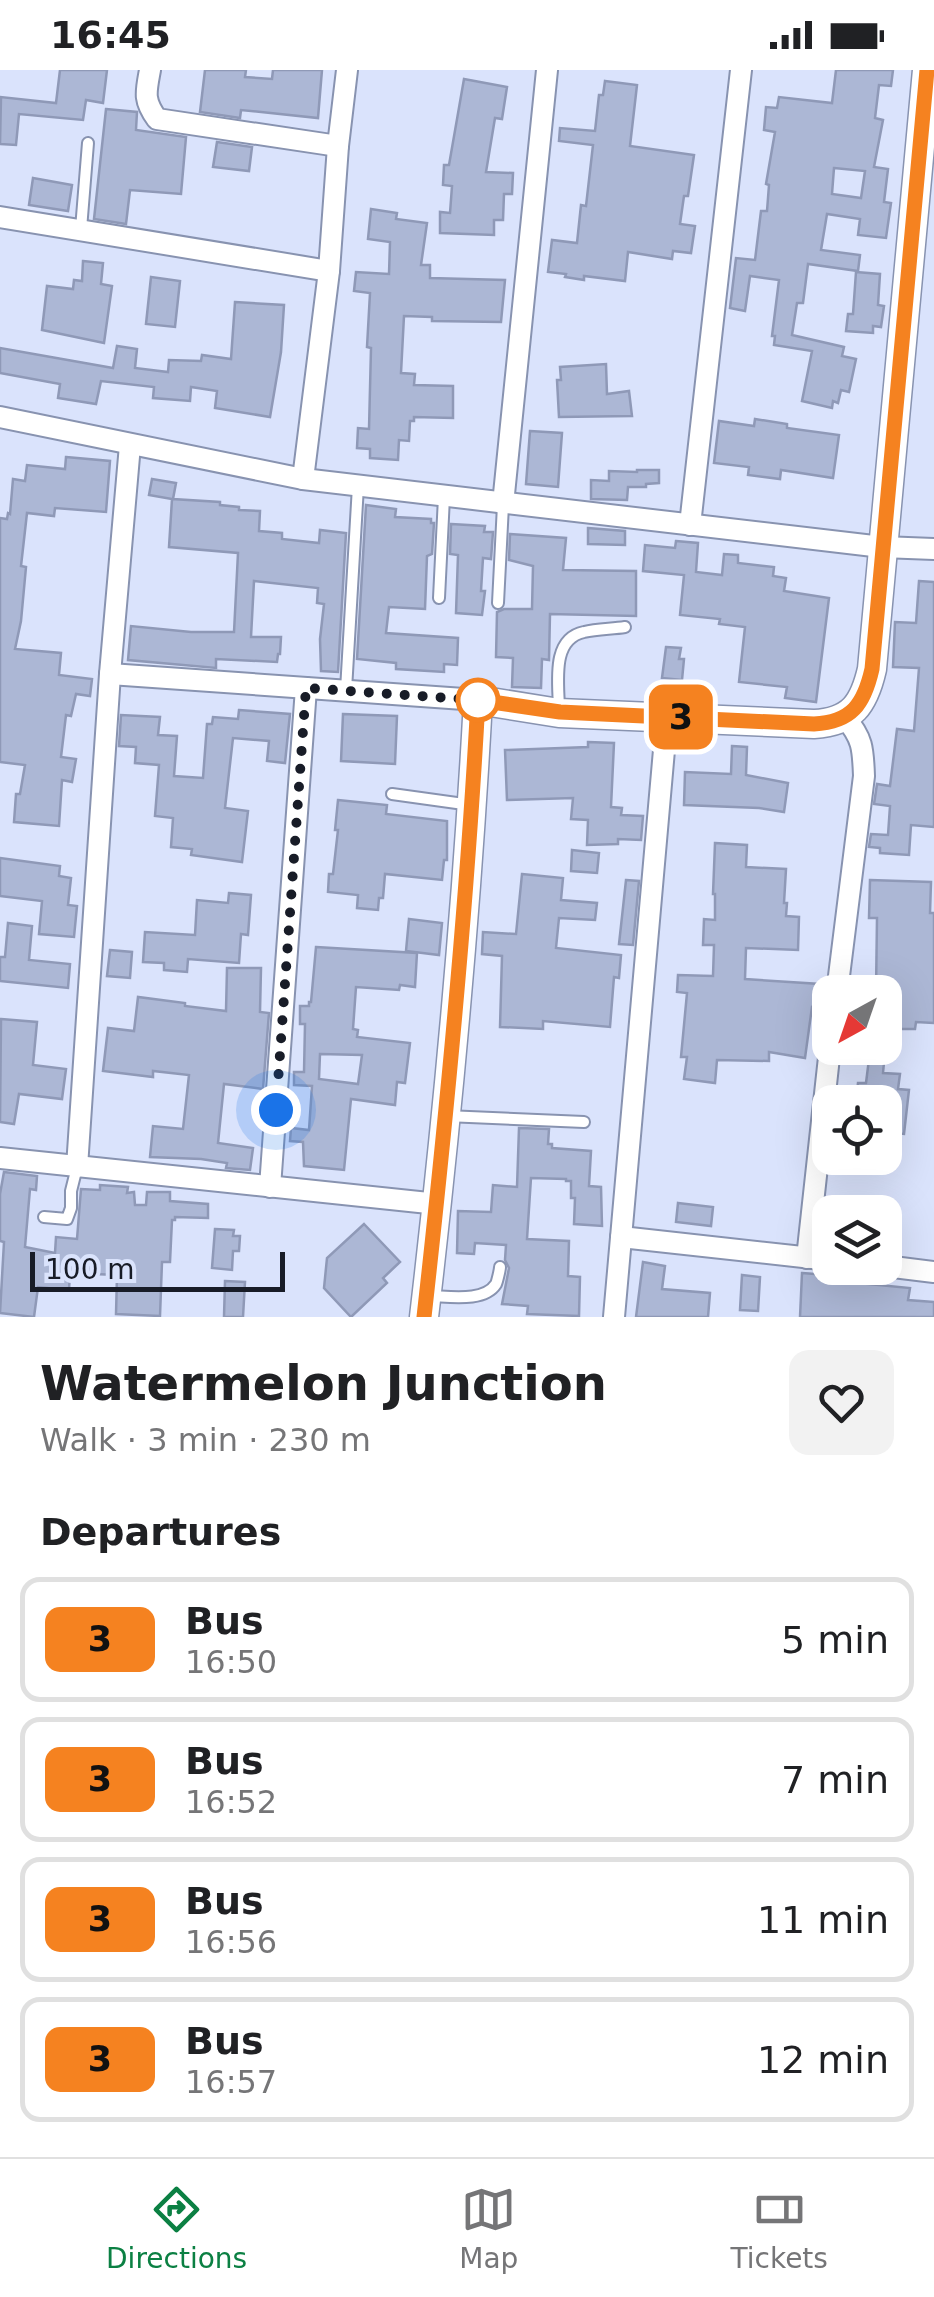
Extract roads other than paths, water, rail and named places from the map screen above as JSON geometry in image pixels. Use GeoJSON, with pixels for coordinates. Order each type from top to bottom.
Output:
{"type":"FeatureCollection","features":[{"type":"Feature","properties":{"kind":"street"},"geometry":{"type":"LineString","coordinates":[[150,70],[145,96],[156,119],[338,146]]}},
{"type":"Feature","properties":{"kind":"street"},"geometry":{"type":"LineString","coordinates":[[303,480],[329,271],[348,70]]}},
{"type":"Feature","properties":{"kind":"street"},"geometry":{"type":"LineString","coordinates":[[503,504],[547,70]]}},
{"type":"Feature","properties":{"kind":"street"},"geometry":{"type":"LineString","coordinates":[[690,525],[741,70]]}},
{"type":"Feature","properties":{"kind":"street"},"geometry":{"type":"LineString","coordinates":[[110,674],[478,700],[560,712],[814,724],[845,718],[858,707],[872,669],[927,70]]}},
{"type":"Feature","properties":{"kind":"street"},"geometry":{"type":"LineString","coordinates":[[0,217],[329,271]]}},
{"type":"Feature","properties":{"kind":"street"},"geometry":{"type":"LineString","coordinates":[[0,417],[303,480],[882,547],[934,549]]}},
{"type":"Feature","properties":{"kind":"street"},"geometry":{"type":"LineString","coordinates":[[77,1167],[110,674],[130,445]]}},
{"type":"Feature","properties":{"kind":"street"},"geometry":{"type":"LineString","coordinates":[[270,1187],[306,688]]}},
{"type":"Feature","properties":{"kind":"street"},"geometry":{"type":"LineString","coordinates":[[426,1306],[438,1204],[478,700]]}},
{"type":"Feature","properties":{"kind":"street"},"geometry":{"type":"LineString","coordinates":[[614,1317],[667,716]]}},
{"type":"Feature","properties":{"kind":"street"},"geometry":{"type":"LineString","coordinates":[[839,975],[864,776],[863,749],[855,729],[845,718]]}},
{"type":"Feature","properties":{"kind":"street"},"geometry":{"type":"LineString","coordinates":[[807,1258],[828,1065]]}},
{"type":"Feature","properties":{"kind":"street"},"geometry":{"type":"LineString","coordinates":[[0,1158],[438,1204]]}},
{"type":"Feature","properties":{"kind":"street"},"geometry":{"type":"LineString","coordinates":[[620,1237],[812,1258]]}},
{"type":"Feature","properties":{"kind":"street"},"geometry":{"type":"LineString","coordinates":[[902,1268],[934,1272]]}},
{"type":"Feature","properties":{"kind":"lane"},"geometry":{"type":"LineString","coordinates":[[81,230],[88,143]]}},
{"type":"Feature","properties":{"kind":"lane"},"geometry":{"type":"LineString","coordinates":[[346,690],[358,486]]}},
{"type":"Feature","properties":{"kind":"lane"},"geometry":{"type":"LineString","coordinates":[[438,598],[444,497]]}},
{"type":"Feature","properties":{"kind":"lane"},"geometry":{"type":"LineString","coordinates":[[498,604],[503,504]]}},
{"type":"Feature","properties":{"kind":"lane"},"geometry":{"type":"LineString","coordinates":[[560,712],[560,660],[566,642],[581,632],[625,627]]}},
{"type":"Feature","properties":{"kind":"lane"},"geometry":{"type":"LineString","coordinates":[[392,794],[472,805]]}},
{"type":"Feature","properties":{"kind":"lane"},"geometry":{"type":"LineString","coordinates":[[445,1116],[584,1122]]}},
{"type":"Feature","properties":{"kind":"lane"},"geometry":{"type":"LineString","coordinates":[[44,1217],[67,1219],[77,1167]]}},
{"type":"Feature","properties":{"kind":"lane"},"geometry":{"type":"LineString","coordinates":[[426,1306],[492,1289],[500,1267]]}}]}
